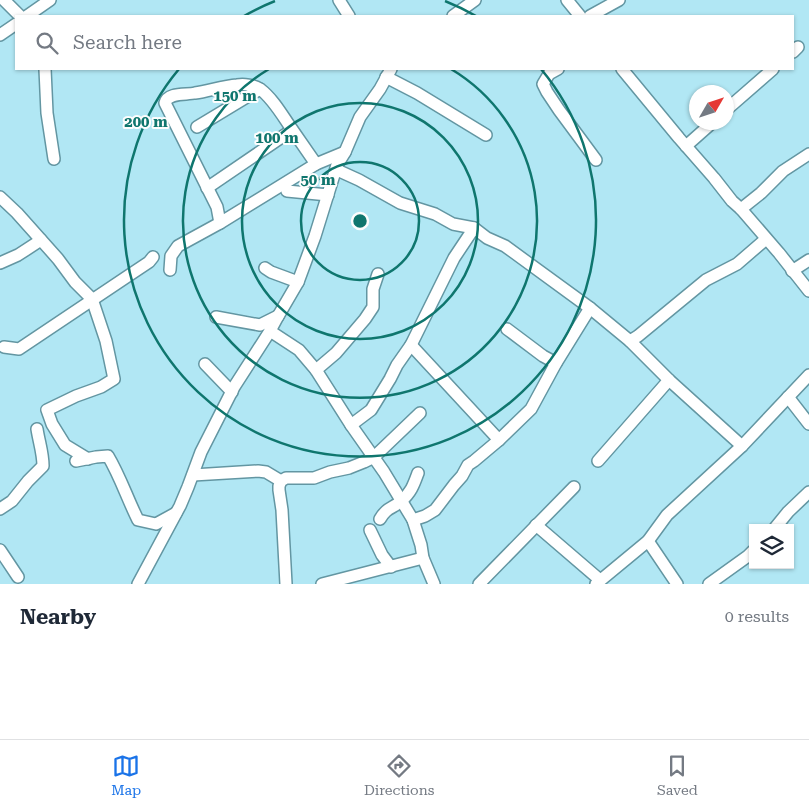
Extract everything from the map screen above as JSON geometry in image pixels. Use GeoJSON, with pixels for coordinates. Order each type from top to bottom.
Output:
{"type":"FeatureCollection","features":[{"type":"Feature","properties":{"kind":"street"},"geometry":{"type":"LineString","coordinates":[[4,0],[19,15]]}},
{"type":"Feature","properties":{"kind":"street"},"geometry":{"type":"LineString","coordinates":[[28,15],[50,0]]}},
{"type":"Feature","properties":{"kind":"street"},"geometry":{"type":"LineString","coordinates":[[338,0],[347,15]]}},
{"type":"Feature","properties":{"kind":"street"},"geometry":{"type":"LineString","coordinates":[[454,15],[475,0]]}},
{"type":"Feature","properties":{"kind":"street"},"geometry":{"type":"LineString","coordinates":[[567,0],[579,15]]}},
{"type":"Feature","properties":{"kind":"street"},"geometry":{"type":"LineString","coordinates":[[592,15],[619,0]]}},
{"type":"Feature","properties":{"kind":"street"},"geometry":{"type":"LineString","coordinates":[[0,35],[15,25]]}},
{"type":"Feature","properties":{"kind":"street"},"geometry":{"type":"LineString","coordinates":[[45,70],[54,159]]}},
{"type":"Feature","properties":{"kind":"street"},"geometry":{"type":"LineString","coordinates":[[556,70],[550,74],[544,84],[546,92],[596,160]]}},
{"type":"Feature","properties":{"kind":"street"},"geometry":{"type":"LineString","coordinates":[[623,70],[809,292]]}},
{"type":"Feature","properties":{"kind":"street"},"geometry":{"type":"LineString","coordinates":[[734,103],[772,70]]}},
{"type":"Feature","properties":{"kind":"street"},"geometry":{"type":"LineString","coordinates":[[138,584],[176,513],[201,452],[232,392],[270,332],[298,282],[338,165],[360,117],[380,89],[388,71],[417,93],[486,135]]}},
{"type":"Feature","properties":{"kind":"street"},"geometry":{"type":"LineString","coordinates":[[220,223],[217,207],[165,103],[168,97],[237,85],[249,85],[260,89],[269,98],[316,164]]}},
{"type":"Feature","properties":{"kind":"street"},"geometry":{"type":"LineString","coordinates":[[197,126],[260,89]]}},
{"type":"Feature","properties":{"kind":"street"},"geometry":{"type":"LineString","coordinates":[[207,188],[292,130]]}},
{"type":"Feature","properties":{"kind":"street"},"geometry":{"type":"LineString","coordinates":[[686,146],[704,130]]}},
{"type":"Feature","properties":{"kind":"street"},"geometry":{"type":"LineString","coordinates":[[170,270],[171,256],[178,246],[220,223],[316,164],[345,152]]}},
{"type":"Feature","properties":{"kind":"street"},"geometry":{"type":"LineString","coordinates":[[741,210],[783,171],[809,154]]}},
{"type":"Feature","properties":{"kind":"street"},"geometry":{"type":"LineString","coordinates":[[336,170],[359,180],[400,203],[435,214],[453,224],[474,228],[487,238],[505,246],[590,308],[630,341],[669,380],[742,446]]}},
{"type":"Feature","properties":{"kind":"street"},"geometry":{"type":"LineString","coordinates":[[287,191],[328,195]]}},
{"type":"Feature","properties":{"kind":"street"},"geometry":{"type":"LineString","coordinates":[[0,197],[17,213],[58,259],[75,282],[92,299],[106,341],[114,379],[47,410],[52,424],[65,445],[88,458]]}},
{"type":"Feature","properties":{"kind":"street"},"geometry":{"type":"LineString","coordinates":[[351,425],[371,410],[390,379],[396,365],[411,345],[454,258],[474,228]]}},
{"type":"Feature","properties":{"kind":"street"},"geometry":{"type":"LineString","coordinates":[[630,341],[706,280],[738,264],[766,239]]}},
{"type":"Feature","properties":{"kind":"street"},"geometry":{"type":"LineString","coordinates":[[0,263],[18,255],[41,240]]}},
{"type":"Feature","properties":{"kind":"street"},"geometry":{"type":"LineString","coordinates":[[4,346],[19,349],[142,267],[153,257]]}},
{"type":"Feature","properties":{"kind":"street"},"geometry":{"type":"LineString","coordinates":[[792,271],[809,260]]}},
{"type":"Feature","properties":{"kind":"street"},"geometry":{"type":"LineString","coordinates":[[265,268],[298,282]]}},
{"type":"Feature","properties":{"kind":"street"},"geometry":{"type":"LineString","coordinates":[[316,370],[336,352],[373,307],[373,289],[378,274]]}},
{"type":"Feature","properties":{"kind":"street"},"geometry":{"type":"LineString","coordinates":[[413,520],[435,510],[462,476],[468,465],[499,440],[531,408],[590,308]]}},
{"type":"Feature","properties":{"kind":"street"},"geometry":{"type":"LineString","coordinates":[[216,317],[260,325],[278,316]]}},
{"type":"Feature","properties":{"kind":"street"},"geometry":{"type":"LineString","coordinates":[[507,329],[543,356],[556,363]]}},
{"type":"Feature","properties":{"kind":"street"},"geometry":{"type":"LineString","coordinates":[[270,332],[299,350],[316,370],[351,425],[390,480],[413,520],[423,558],[434,584]]}},
{"type":"Feature","properties":{"kind":"street"},"geometry":{"type":"LineString","coordinates":[[411,345],[499,440]]}},
{"type":"Feature","properties":{"kind":"street"},"geometry":{"type":"LineString","coordinates":[[205,364],[232,392]]}},
{"type":"Feature","properties":{"kind":"street"},"geometry":{"type":"LineString","coordinates":[[536,525],[598,582],[648,541],[667,515],[742,446],[809,376]]}},
{"type":"Feature","properties":{"kind":"street"},"geometry":{"type":"LineString","coordinates":[[598,461],[669,380]]}},
{"type":"Feature","properties":{"kind":"street"},"geometry":{"type":"LineString","coordinates":[[788,397],[809,424]]}},
{"type":"Feature","properties":{"kind":"street"},"geometry":{"type":"LineString","coordinates":[[286,584],[282,510],[279,490],[281,481],[286,478],[314,478],[357,465],[374,457],[420,413]]}},
{"type":"Feature","properties":{"kind":"street"},"geometry":{"type":"LineString","coordinates":[[0,509],[12,502],[28,481],[43,466],[43,454],[37,429]]}},
{"type":"Feature","properties":{"kind":"street"},"geometry":{"type":"LineString","coordinates":[[76,462],[88,458],[108,456],[116,468],[138,520],[156,524],[176,513]]}},
{"type":"Feature","properties":{"kind":"street"},"geometry":{"type":"LineString","coordinates":[[193,475],[258,471],[266,472],[281,481]]}},
{"type":"Feature","properties":{"kind":"street"},"geometry":{"type":"LineString","coordinates":[[380,519],[384,512],[402,501],[414,487],[418,473]]}},
{"type":"Feature","properties":{"kind":"street"},"geometry":{"type":"LineString","coordinates":[[478,584],[574,487]]}},
{"type":"Feature","properties":{"kind":"street"},"geometry":{"type":"LineString","coordinates":[[778,524],[809,492]]}},
{"type":"Feature","properties":{"kind":"street"},"geometry":{"type":"LineString","coordinates":[[370,530],[382,555],[391,567]]}},
{"type":"Feature","properties":{"kind":"street"},"geometry":{"type":"LineString","coordinates":[[648,541],[677,584]]}},
{"type":"Feature","properties":{"kind":"street"},"geometry":{"type":"LineString","coordinates":[[0,550],[18,577]]}},
{"type":"Feature","properties":{"kind":"street"},"geometry":{"type":"LineString","coordinates":[[709,584],[749,555]]}},
{"type":"Feature","properties":{"kind":"street"},"geometry":{"type":"LineString","coordinates":[[322,584],[344,582],[423,558]]}}]}
